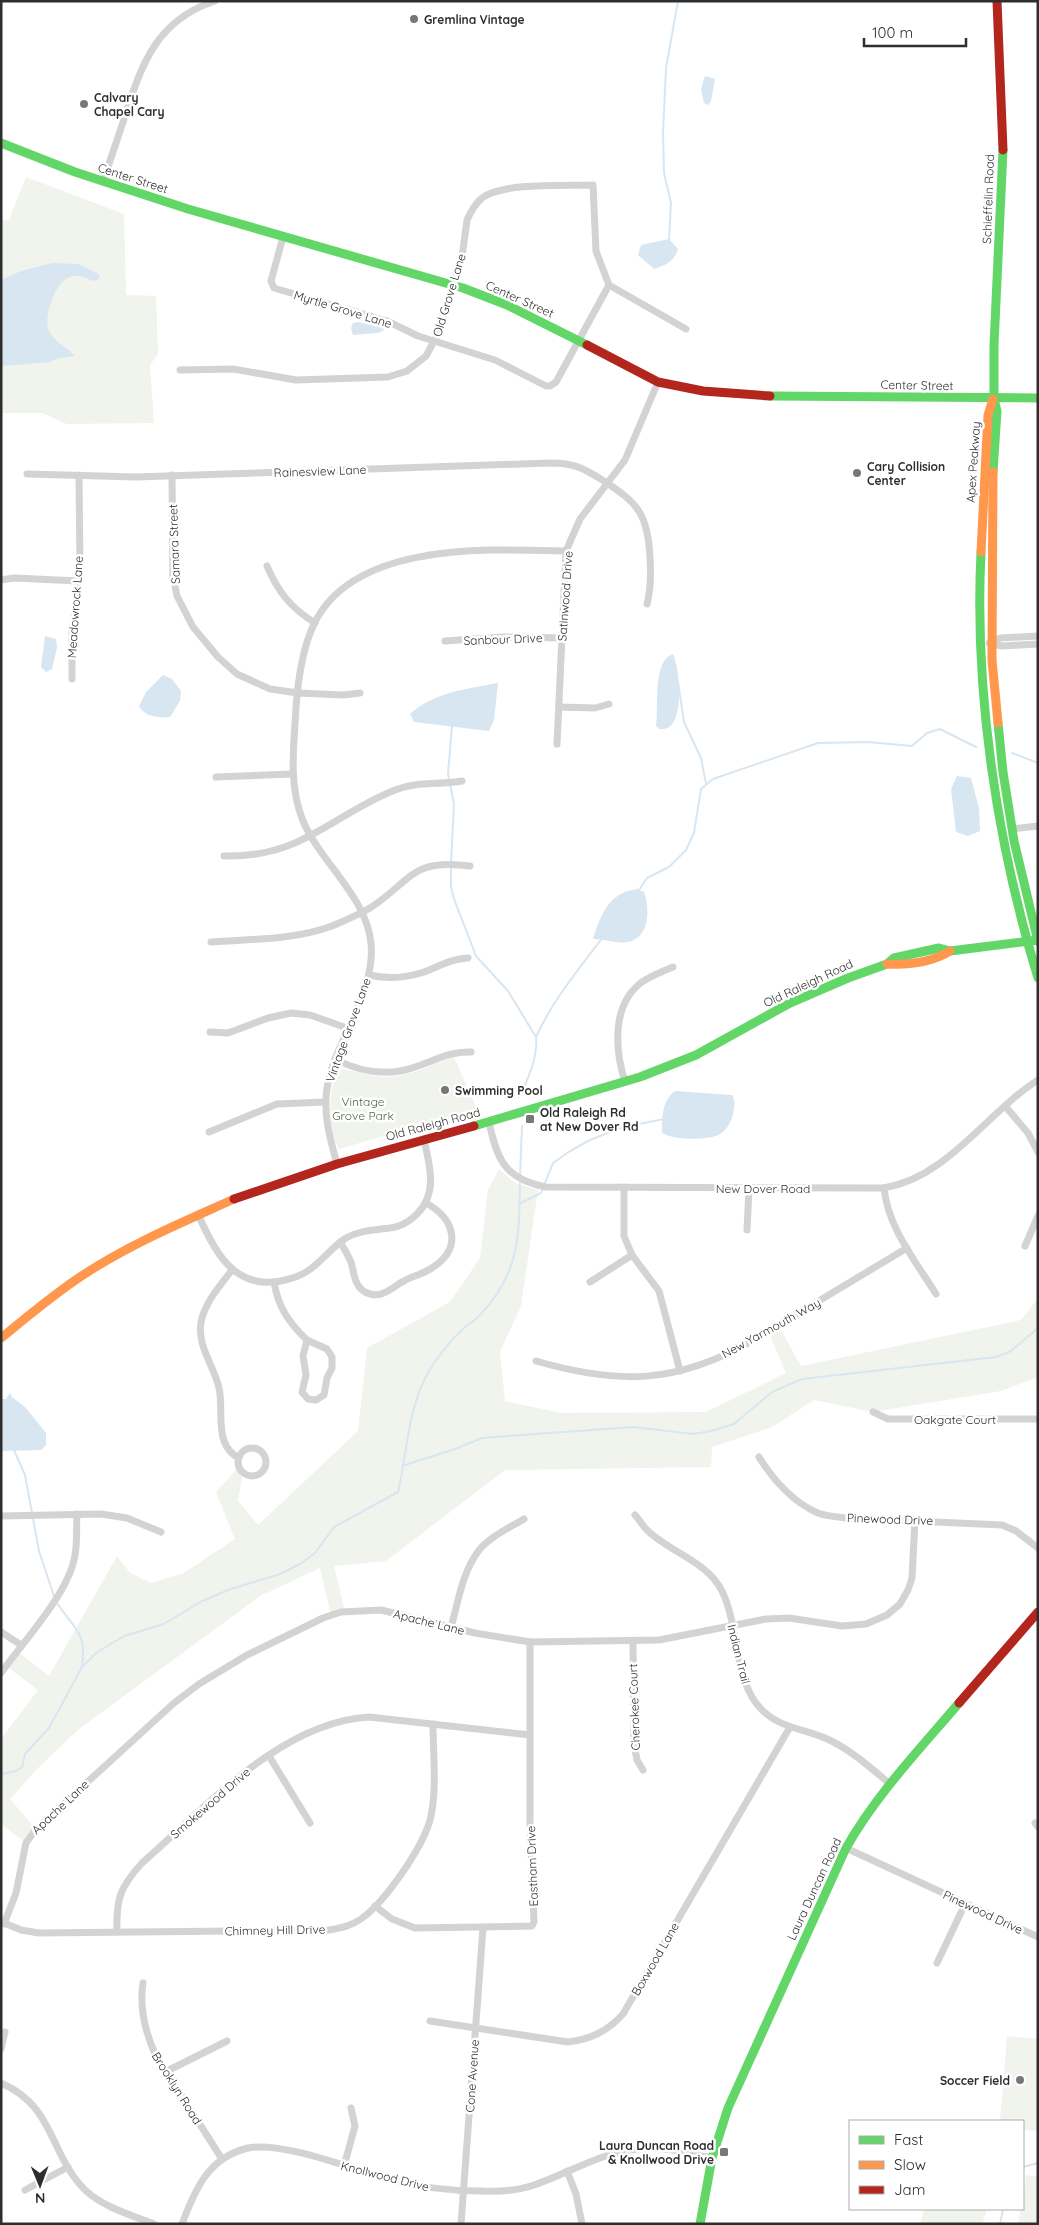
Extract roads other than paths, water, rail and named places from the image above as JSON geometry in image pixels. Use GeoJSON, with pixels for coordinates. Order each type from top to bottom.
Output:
{"type":"FeatureCollection","features":[{"type":"Feature","properties":{"kind":"main road","name":"Schieffelin Road"},"geometry":{"type":"LineString","coordinates":[[994,399],[996,300],[1003,171],[1002,98],[997,1]]}},
{"type":"Feature","properties":{"kind":"main road","name":"Center Street"},"geometry":{"type":"LineString","coordinates":[[1,143],[103,182],[453,286],[516,310],[658,382],[698,391],[738,396],[1038,398]]}},
{"type":"Feature","properties":{"kind":"main road","name":"Apex Peakway"},"geometry":{"type":"LineString","coordinates":[[994,399],[997,411],[991,575],[992,642],[996,708],[1003,772],[1012,828],[1023,885],[1038,940]]}},
{"type":"Feature","properties":{"kind":"main road","name":"Apex Peakway"},"geometry":{"type":"LineString","coordinates":[[994,399],[988,415],[981,519],[981,643],[986,719],[1001,830],[1026,942],[1038,978]]}},
{"type":"Feature","properties":{"kind":"main road","name":"Old Raleigh Road"},"geometry":{"type":"LineString","coordinates":[[1,1338],[44,1302],[84,1274],[152,1236],[244,1194],[337,1164],[625,1082],[696,1055],[790,1003],[886,964],[897,965],[941,958],[950,951],[1038,940]]}},
{"type":"Feature","properties":{"kind":"main road","name":"Laura Duncan Road"},"geometry":{"type":"LineString","coordinates":[[700,2224],[712,2158],[728,2108],[846,1848],[860,1823],[890,1784],[1038,1612]]}},
{"type":"Feature","properties":{"kind":"street"},"geometry":{"type":"LineString","coordinates":[[103,182],[138,77],[151,50],[174,22],[190,11],[215,1]]}},
{"type":"Feature","properties":{"kind":"street","name":"Old Grove Lane"},"geometry":{"type":"LineString","coordinates":[[180,370],[233,369],[296,380],[388,376],[407,371],[426,356],[435,341],[462,258],[467,220],[474,206],[482,198],[504,189],[593,185],[596,251],[609,285]]}},
{"type":"Feature","properties":{"kind":"street","name":"Myrtle Grove Lane"},"geometry":{"type":"LineString","coordinates":[[283,237],[271,281],[274,288],[387,321],[435,341],[495,360],[542,385],[550,386],[556,382],[578,341]]}},
{"type":"Feature","properties":{"kind":"street"},"geometry":{"type":"LineString","coordinates":[[578,341],[609,285],[686,329]]}},
{"type":"Feature","properties":{"kind":"street","name":"Satinwood Drive"},"geometry":{"type":"LineString","coordinates":[[557,744],[566,551],[580,519],[608,484],[632,446],[658,382]]}},
{"type":"Feature","properties":{"kind":"street","name":"Rainesview Lane"},"geometry":{"type":"LineString","coordinates":[[27,474],[123,477],[567,463],[585,469],[634,504],[646,524],[651,569],[651,590],[647,604]]}},
{"type":"Feature","properties":{"kind":"street","name":"Meadowrock Lane"},"geometry":{"type":"LineString","coordinates":[[72,679],[72,626],[79,582],[79,475]]}},
{"type":"Feature","properties":{"kind":"street","name":"Samara Street"},"geometry":{"type":"LineString","coordinates":[[172,475],[173,576],[177,596],[183,612],[218,656],[237,674],[270,689],[344,696],[360,693]]}},
{"type":"Feature","properties":{"kind":"street","name":"Vintage Grove Lane"},"geometry":{"type":"LineString","coordinates":[[337,1164],[329,1135],[325,1102],[335,1059],[369,975],[370,939],[361,912],[311,836],[296,800],[293,774],[298,693],[304,654],[315,623],[334,597],[350,583],[368,572],[389,564],[474,550],[566,551]]}},
{"type":"Feature","properties":{"kind":"street"},"geometry":{"type":"LineString","coordinates":[[267,566],[283,597],[292,608],[315,623]]}},
{"type":"Feature","properties":{"kind":"street"},"geometry":{"type":"LineString","coordinates":[[1,580],[14,578],[79,582]]}},
{"type":"Feature","properties":{"kind":"street"},"geometry":{"type":"LineString","coordinates":[[981,643],[992,642],[1000,638],[1038,636]]}},
{"type":"Feature","properties":{"kind":"street","name":"Sanbour Drive"},"geometry":{"type":"LineString","coordinates":[[445,641],[504,637],[562,638]]}},
{"type":"Feature","properties":{"kind":"street"},"geometry":{"type":"LineString","coordinates":[[992,642],[1002,646],[1038,644]]}},
{"type":"Feature","properties":{"kind":"street"},"geometry":{"type":"LineString","coordinates":[[559,707],[594,708],[610,704]]}},
{"type":"Feature","properties":{"kind":"street"},"geometry":{"type":"LineString","coordinates":[[216,777],[293,774]]}},
{"type":"Feature","properties":{"kind":"street"},"geometry":{"type":"LineString","coordinates":[[224,856],[267,853],[286,848],[395,790],[414,784],[447,784],[462,781]]}},
{"type":"Feature","properties":{"kind":"street"},"geometry":{"type":"LineString","coordinates":[[1012,828],[1038,826]]}},
{"type":"Feature","properties":{"kind":"street"},"geometry":{"type":"LineString","coordinates":[[211,942],[306,934],[336,924],[370,908],[420,869],[447,864],[470,866]]}},
{"type":"Feature","properties":{"kind":"street"},"geometry":{"type":"LineString","coordinates":[[369,975],[386,978],[404,976],[421,972],[454,959],[468,958]]}},
{"type":"Feature","properties":{"kind":"street"},"geometry":{"type":"LineString","coordinates":[[625,1082],[618,1058],[622,1009],[630,994],[644,981],[673,967]]}},
{"type":"Feature","properties":{"kind":"street"},"geometry":{"type":"LineString","coordinates":[[210,1032],[228,1033],[268,1018],[291,1013],[310,1015],[347,1028]]}},
{"type":"Feature","properties":{"kind":"street"},"geometry":{"type":"LineString","coordinates":[[335,1059],[360,1069],[385,1073],[414,1068],[457,1051],[471,1052]]}},
{"type":"Feature","properties":{"kind":"street","name":"New Dover Road"},"geometry":{"type":"LineString","coordinates":[[489,1122],[493,1140],[502,1164],[509,1172],[525,1182],[546,1187],[884,1188],[914,1179],[938,1164],[1038,1080]]}},
{"type":"Feature","properties":{"kind":"street"},"geometry":{"type":"LineString","coordinates":[[208,1132],[277,1104],[325,1102]]}},
{"type":"Feature","properties":{"kind":"street"},"geometry":{"type":"LineString","coordinates":[[1006,1106],[1028,1133],[1038,1152]]}},
{"type":"Feature","properties":{"kind":"street"},"geometry":{"type":"LineString","coordinates":[[198,1214],[219,1255],[232,1270],[252,1280],[274,1282],[298,1276],[309,1271],[340,1242],[364,1231],[401,1225],[414,1217],[426,1203],[432,1179],[424,1140]]}},
{"type":"Feature","properties":{"kind":"street"},"geometry":{"type":"LineString","coordinates":[[624,1187],[624,1236],[632,1255],[659,1292],[680,1371]]}},
{"type":"Feature","properties":{"kind":"street"},"geometry":{"type":"LineString","coordinates":[[747,1230],[749,1188]]}},
{"type":"Feature","properties":{"kind":"street"},"geometry":{"type":"LineString","coordinates":[[884,1188],[886,1203],[894,1227],[936,1294]]}},
{"type":"Feature","properties":{"kind":"street"},"geometry":{"type":"LineString","coordinates":[[340,1242],[351,1263],[356,1283],[361,1289],[376,1295],[387,1292],[404,1281],[432,1268],[448,1252],[452,1236],[448,1221],[437,1208],[426,1203]]}},
{"type":"Feature","properties":{"kind":"street"},"geometry":{"type":"LineString","coordinates":[[1026,1246],[1038,1216]]}},
{"type":"Feature","properties":{"kind":"street","name":"New Yarmouth Way"},"geometry":{"type":"LineString","coordinates":[[536,1361],[562,1369],[614,1378],[643,1377],[702,1365],[730,1353],[907,1248]]}},
{"type":"Feature","properties":{"kind":"street"},"geometry":{"type":"LineString","coordinates":[[590,1282],[632,1255]]}},
{"type":"Feature","properties":{"kind":"street"},"geometry":{"type":"LineString","coordinates":[[232,1270],[208,1303],[203,1315],[201,1336],[219,1388],[220,1423],[225,1443],[232,1455],[239,1458]]}},
{"type":"Feature","properties":{"kind":"street"},"geometry":{"type":"LineString","coordinates":[[274,1282],[282,1310],[292,1325],[307,1340],[327,1349],[333,1362],[324,1395],[316,1400],[308,1399],[302,1392],[306,1375],[303,1356],[307,1340]]}},
{"type":"Feature","properties":{"kind":"street","name":"Oakgate Court"},"geometry":{"type":"LineString","coordinates":[[873,1412],[888,1418],[1038,1419]]}},
{"type":"Feature","properties":{"kind":"street"},"geometry":{"type":"LineString","coordinates":[[257,1449],[266,1458],[266,1467],[260,1474],[247,1475],[240,1470],[239,1458],[244,1451],[257,1449]]}},
{"type":"Feature","properties":{"kind":"street","name":"Pinewood Drive"},"geometry":{"type":"LineString","coordinates":[[759,1458],[781,1486],[800,1504],[820,1514],[846,1518],[1002,1524],[1016,1531],[1038,1548]]}},
{"type":"Feature","properties":{"kind":"street"},"geometry":{"type":"LineString","coordinates":[[1,1673],[56,1598],[71,1569],[76,1544],[77,1514]]}},
{"type":"Feature","properties":{"kind":"street"},"geometry":{"type":"LineString","coordinates":[[1,1516],[101,1514],[127,1518],[161,1532]]}},
{"type":"Feature","properties":{"kind":"street","name":"Indian Trail"},"geometry":{"type":"LineString","coordinates":[[635,1514],[646,1529],[695,1563],[714,1579],[722,1590],[745,1684],[757,1705],[774,1721],[839,1744],[890,1784]]}},
{"type":"Feature","properties":{"kind":"street"},"geometry":{"type":"LineString","coordinates":[[451,1627],[464,1579],[477,1552],[498,1534],[524,1519]]}},
{"type":"Feature","properties":{"kind":"street","name":"Apache Lane"},"geometry":{"type":"LineString","coordinates":[[3,1923],[16,1892],[21,1862],[30,1836],[174,1703],[199,1684],[247,1655],[307,1625],[340,1612],[381,1610],[500,1638],[530,1642],[660,1640],[766,1619],[789,1618],[854,1626],[866,1624],[882,1617],[900,1604],[908,1590],[912,1578],[915,1520]]}},
{"type":"Feature","properties":{"kind":"street"},"geometry":{"type":"LineString","coordinates":[[1,1632],[21,1645]]}},
{"type":"Feature","properties":{"kind":"street","name":"Cherokee Court"},"geometry":{"type":"LineString","coordinates":[[633,1641],[634,1744],[637,1760],[644,1770]]}},
{"type":"Feature","properties":{"kind":"street","name":"Eastham Drive"},"geometry":{"type":"LineString","coordinates":[[376,1906],[392,1919],[415,1928],[532,1926],[534,1922],[530,1824],[530,1642]]}},
{"type":"Feature","properties":{"kind":"street","name":"Smokewood Drive"},"geometry":{"type":"LineString","coordinates":[[117,1931],[120,1894],[130,1876],[142,1863],[229,1785],[269,1756],[319,1728],[346,1719],[369,1717],[530,1735]]}},
{"type":"Feature","properties":{"kind":"street","name":"Chimney Hill Drive"},"geometry":{"type":"LineString","coordinates":[[3,1923],[21,1930],[39,1933],[329,1930],[352,1924],[376,1906],[417,1852],[428,1826],[432,1795],[433,1724]]}},
{"type":"Feature","properties":{"kind":"street","name":"Boxwood Lane"},"geometry":{"type":"LineString","coordinates":[[430,2022],[568,2042],[594,2037],[616,2022],[623,2014],[790,1727]]}},
{"type":"Feature","properties":{"kind":"street"},"geometry":{"type":"LineString","coordinates":[[269,1756],[310,1823]]}},
{"type":"Feature","properties":{"kind":"street","name":"Pinewood Drive"},"geometry":{"type":"LineString","coordinates":[[846,1848],[1038,1937]]}},
{"type":"Feature","properties":{"kind":"street"},"geometry":{"type":"LineString","coordinates":[[937,1963],[965,1904]]}},
{"type":"Feature","properties":{"kind":"street","name":"Cone Avenue"},"geometry":{"type":"LineString","coordinates":[[461,2224],[483,1928]]}},
{"type":"Feature","properties":{"kind":"street","name":"Brooklyn Road"},"geometry":{"type":"LineString","coordinates":[[143,1983],[141,1997],[145,2024],[153,2049],[165,2072],[222,2159]]}},
{"type":"Feature","properties":{"kind":"street"},"geometry":{"type":"LineString","coordinates":[[1,2049],[5,2032]]}},
{"type":"Feature","properties":{"kind":"street"},"geometry":{"type":"LineString","coordinates":[[165,2072],[227,2041]]}},
{"type":"Feature","properties":{"kind":"street"},"geometry":{"type":"LineString","coordinates":[[1,2083],[17,2091],[35,2107],[50,2130],[68,2167],[83,2187],[104,2203],[154,2224]]}},
{"type":"Feature","properties":{"kind":"street"},"geometry":{"type":"LineString","coordinates":[[344,2166],[355,2126],[351,2108]]}},
{"type":"Feature","properties":{"kind":"street","name":"Knollwood Drive"},"geometry":{"type":"LineString","coordinates":[[182,2224],[196,2188],[208,2170],[222,2159],[248,2148],[271,2147],[406,2183],[500,2192],[533,2185],[600,2157],[638,2149],[668,2149],[712,2158]]}},
{"type":"Feature","properties":{"kind":"street"},"geometry":{"type":"LineString","coordinates":[[25,2190],[68,2167]]}},
{"type":"Feature","properties":{"kind":"street"},"geometry":{"type":"LineString","coordinates":[[567,2171],[580,2206],[582,2224]]}},
{"type":"Feature","properties":{"kind":"waterway"},"geometry":{"type":"LineString","coordinates":[[669,240],[671,203],[664,173],[663,133],[666,68],[678,1]]}},
{"type":"Feature","properties":{"kind":"waterway"},"geometry":{"type":"LineString","coordinates":[[678,682],[684,722],[701,758],[706,784]]}},
{"type":"Feature","properties":{"kind":"waterway"},"geometry":{"type":"LineString","coordinates":[[451,863],[454,804],[448,774],[452,726]]}},
{"type":"Feature","properties":{"kind":"waterway"},"geometry":{"type":"LineString","coordinates":[[639,890],[647,878],[669,867],[686,850],[694,833],[701,789],[713,779],[818,743],[868,742],[912,746],[927,733],[940,729],[976,747]]}},
{"type":"Feature","properties":{"kind":"waterway"},"geometry":{"type":"LineString","coordinates":[[1012,753],[1038,763]]}},
{"type":"Feature","properties":{"kind":"waterway"},"geometry":{"type":"LineString","coordinates":[[451,868],[451,887],[454,899],[476,956],[508,991],[536,1037],[534,1060],[519,1097]]}},
{"type":"Feature","properties":{"kind":"waterway"},"geometry":{"type":"LineString","coordinates":[[536,1037],[558,998],[603,937]]}},
{"type":"Feature","properties":{"kind":"waterway"},"geometry":{"type":"LineString","coordinates":[[519,1204],[541,1193],[553,1163],[570,1151],[590,1140],[623,1127],[664,1119]]}},
{"type":"Feature","properties":{"kind":"waterway"},"geometry":{"type":"LineString","coordinates":[[520,1176],[522,1126]]}},
{"type":"Feature","properties":{"kind":"waterway"},"geometry":{"type":"LineString","coordinates":[[1,1774],[16,1771],[22,1767],[25,1754],[49,1728],[82,1667],[96,1653],[124,1636],[164,1624],[202,1601],[231,1589],[280,1574],[300,1564],[315,1553],[334,1527],[398,1492],[412,1415],[429,1371],[455,1337],[478,1317],[493,1299],[510,1269],[515,1253],[519,1219],[520,1181]]}},
{"type":"Feature","properties":{"kind":"waterway"},"geometry":{"type":"LineString","coordinates":[[405,1465],[482,1438],[633,1427],[693,1434],[711,1431],[734,1424],[772,1392],[802,1379],[996,1357],[1011,1351],[1038,1328]]}},
{"type":"Feature","properties":{"kind":"waterway"},"geometry":{"type":"LineString","coordinates":[[14,1450],[25,1475],[39,1551],[54,1596]]}},
{"type":"Feature","properties":{"kind":"waterway"},"geometry":{"type":"LineString","coordinates":[[57,1603],[74,1625],[81,1638],[83,1645],[82,1667]]}},
{"type":"Feature","properties":{"kind":"waterway"},"geometry":{"type":"LineString","coordinates":[[1024,2167],[1038,2163]]}},
{"type":"Feature","properties":{"kind":"waterway"},"geometry":{"type":"LineString","coordinates":[[1000,2224],[1003,2210]]}},
{"type":"Feature","properties":{"kind":"place","name":"Gremlina Vintage"},"geometry":{"type":"Point","coordinates":[414,19]}},
{"type":"Feature","properties":{"kind":"place","name":"Calvary Chapel Cary"},"geometry":{"type":"Point","coordinates":[84,104]}},
{"type":"Feature","properties":{"kind":"place","name":"Cary Collision Center"},"geometry":{"type":"Point","coordinates":[857,473]}},
{"type":"Feature","properties":{"kind":"place","name":"Swimming Pool"},"geometry":{"type":"Point","coordinates":[445,1090]}},
{"type":"Feature","properties":{"kind":"place","name":"Old Raleigh Rd at New Dover Rd"},"geometry":{"type":"Point","coordinates":[530,1119]}},
{"type":"Feature","properties":{"kind":"place","name":"Soccer Field"},"geometry":{"type":"Point","coordinates":[1020,2080]}},
{"type":"Feature","properties":{"kind":"place","name":"Laura Duncan Road & Knollwood Drive"},"geometry":{"type":"Point","coordinates":[724,2152]}},
{"type":"Feature","properties":{"kind":"park label","name":"Vintage Grove Park"},"geometry":{"type":"Point","coordinates":[363,1108]}}]}
